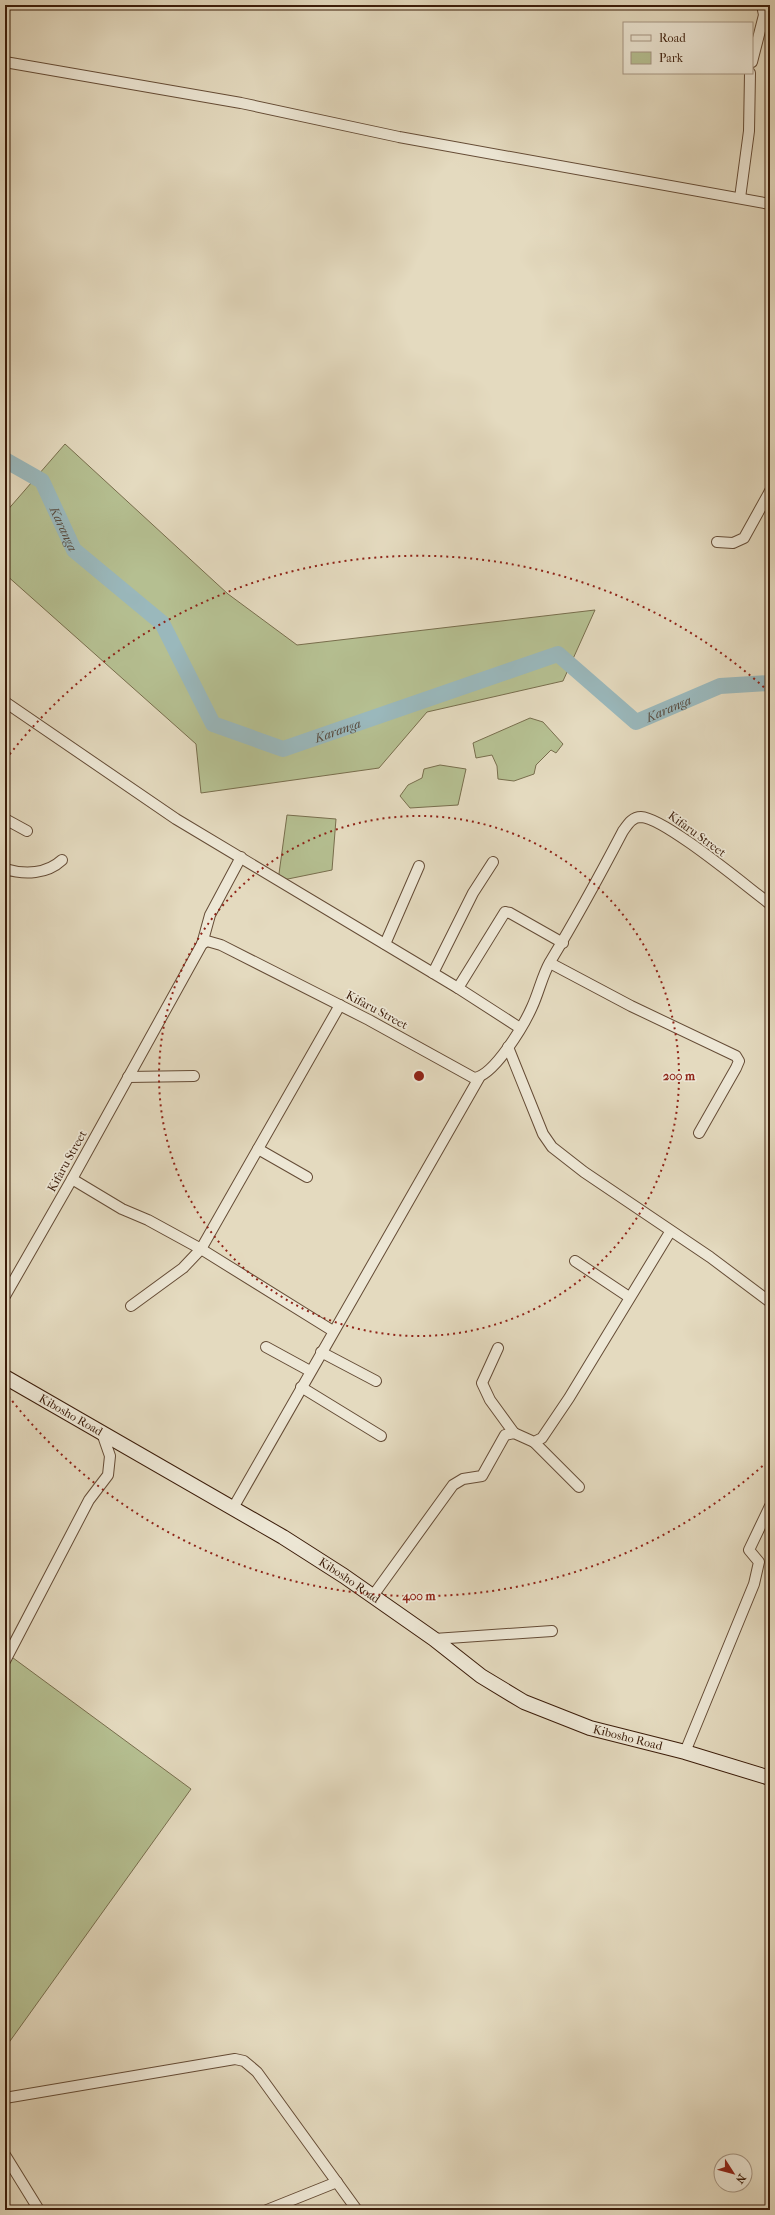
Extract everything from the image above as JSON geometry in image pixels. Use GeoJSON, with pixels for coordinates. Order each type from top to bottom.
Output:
{"type":"FeatureCollection","features":[{"type":"Feature","properties":{"kind":"main road","name":"Kibosho Road"},"geometry":{"type":"LineString","coordinates":[[5,1377],[283,1537],[434,1639],[498,1687],[545,1712],[590,1728],[686,1752],[770,1778]]}},
{"type":"Feature","properties":{"kind":"street"},"geometry":{"type":"LineString","coordinates":[[753,58],[765,12]]}},
{"type":"Feature","properties":{"kind":"street"},"geometry":{"type":"LineString","coordinates":[[5,62],[241,103],[399,138],[770,204]]}},
{"type":"Feature","properties":{"kind":"street"},"geometry":{"type":"LineString","coordinates":[[740,198],[749,131],[750,74]]}},
{"type":"Feature","properties":{"kind":"street"},"geometry":{"type":"LineString","coordinates":[[717,542],[734,543],[744,538],[770,491]]}},
{"type":"Feature","properties":{"kind":"street"},"geometry":{"type":"LineString","coordinates":[[5,702],[176,819],[458,988],[520,1028]]}},
{"type":"Feature","properties":{"kind":"street"},"geometry":{"type":"LineString","coordinates":[[5,819],[27,831]]}},
{"type":"Feature","properties":{"kind":"street","name":"Kifaru Street"},"geometry":{"type":"LineString","coordinates":[[5,1296],[72,1179],[202,944],[207,941],[221,945],[340,1005],[467,1076],[479,1078],[508,1047],[520,1028],[532,1006],[550,963],[563,943],[623,831],[632,819],[652,819],[663,825],[770,904]]}},
{"type":"Feature","properties":{"kind":"street"},"geometry":{"type":"LineString","coordinates":[[202,944],[210,915],[241,857]]}},
{"type":"Feature","properties":{"kind":"street"},"geometry":{"type":"LineString","coordinates":[[5,869],[38,872],[49,870],[62,860]]}},
{"type":"Feature","properties":{"kind":"street"},"geometry":{"type":"LineString","coordinates":[[433,973],[472,893],[493,862]]}},
{"type":"Feature","properties":{"kind":"street"},"geometry":{"type":"LineString","coordinates":[[385,944],[419,866]]}},
{"type":"Feature","properties":{"kind":"street"},"geometry":{"type":"LineString","coordinates":[[458,988],[505,912],[510,913],[563,943]]}},
{"type":"Feature","properties":{"kind":"street"},"geometry":{"type":"LineString","coordinates":[[550,963],[631,1006],[736,1056],[739,1061],[736,1068],[699,1133]]}},
{"type":"Feature","properties":{"kind":"street"},"geometry":{"type":"LineString","coordinates":[[131,1306],[183,1268],[201,1249],[340,1005]]}},
{"type":"Feature","properties":{"kind":"street"},"geometry":{"type":"LineString","coordinates":[[508,1047],[547,1142],[584,1172],[670,1232],[710,1257],[770,1302]]}},
{"type":"Feature","properties":{"kind":"street"},"geometry":{"type":"LineString","coordinates":[[128,1077],[194,1076]]}},
{"type":"Feature","properties":{"kind":"street"},"geometry":{"type":"LineString","coordinates":[[233,1508],[479,1078]]}},
{"type":"Feature","properties":{"kind":"street"},"geometry":{"type":"LineString","coordinates":[[258,1149],[307,1177]]}},
{"type":"Feature","properties":{"kind":"street"},"geometry":{"type":"LineString","coordinates":[[72,1179],[122,1209],[148,1220],[201,1249],[333,1331]]}},
{"type":"Feature","properties":{"kind":"street"},"geometry":{"type":"LineString","coordinates":[[534,1442],[542,1438],[548,1430],[670,1232]]}},
{"type":"Feature","properties":{"kind":"street"},"geometry":{"type":"LineString","coordinates":[[575,1261],[629,1297]]}},
{"type":"Feature","properties":{"kind":"street"},"geometry":{"type":"LineString","coordinates":[[266,1347],[310,1371]]}},
{"type":"Feature","properties":{"kind":"street"},"geometry":{"type":"LineString","coordinates":[[498,1348],[482,1383],[488,1396],[514,1433],[534,1442],[578,1487]]}},
{"type":"Feature","properties":{"kind":"street"},"geometry":{"type":"LineString","coordinates":[[321,1352],[376,1382]]}},
{"type":"Feature","properties":{"kind":"street"},"geometry":{"type":"LineString","coordinates":[[301,1387],[381,1436]]}},
{"type":"Feature","properties":{"kind":"street"},"geometry":{"type":"LineString","coordinates":[[5,1661],[89,1500],[108,1474],[110,1456],[102,1433]]}},
{"type":"Feature","properties":{"kind":"street"},"geometry":{"type":"LineString","coordinates":[[372,1597],[453,1485],[463,1479],[482,1476],[502,1438],[514,1433]]}},
{"type":"Feature","properties":{"kind":"street"},"geometry":{"type":"LineString","coordinates":[[686,1752],[754,1584],[759,1562],[748,1550],[770,1506]]}},
{"type":"Feature","properties":{"kind":"street"},"geometry":{"type":"LineString","coordinates":[[434,1639],[552,1631]]}},
{"type":"Feature","properties":{"kind":"street"},"geometry":{"type":"LineString","coordinates":[[6,2100],[235,2059],[244,2061],[257,2072],[357,2210]]}},
{"type":"Feature","properties":{"kind":"street"},"geometry":{"type":"LineString","coordinates":[[5,2155],[39,2210]]}},
{"type":"Feature","properties":{"kind":"street"},"geometry":{"type":"LineString","coordinates":[[267,2210],[337,2182]]}},
{"type":"Feature","properties":{"kind":"green space"},"geometry":{"type":"Polygon","coordinates":[[[65,444],[228,594],[297,645],[595,610],[563,681],[427,712],[379,768],[201,793],[196,744],[5,574],[5,513],[65,444]]]}},
{"type":"Feature","properties":{"kind":"green space"},"geometry":{"type":"Polygon","coordinates":[[[530,718],[543,722],[563,744],[556,753],[551,750],[536,765],[534,774],[514,781],[498,779],[497,766],[492,755],[476,758],[473,743],[530,718]]]}},
{"type":"Feature","properties":{"kind":"green space"},"geometry":{"type":"Polygon","coordinates":[[[440,765],[466,769],[458,805],[410,808],[400,796],[408,785],[422,778],[424,769],[440,765]]]}},
{"type":"Feature","properties":{"kind":"green space"},"geometry":{"type":"Polygon","coordinates":[[[287,815],[336,819],[332,870],[278,881],[287,815]]]}},
{"type":"Feature","properties":{"kind":"green space"},"geometry":{"type":"Polygon","coordinates":[[[5,1652],[191,1789],[5,2048],[5,1652]]]}},
{"type":"Feature","properties":{"kind":"waterway","name":"Karanga"},"geometry":{"type":"LineString","coordinates":[[5,460],[42,481],[74,550],[162,623],[213,724],[283,749],[558,654],[636,722],[720,686],[770,683]]}}]}
